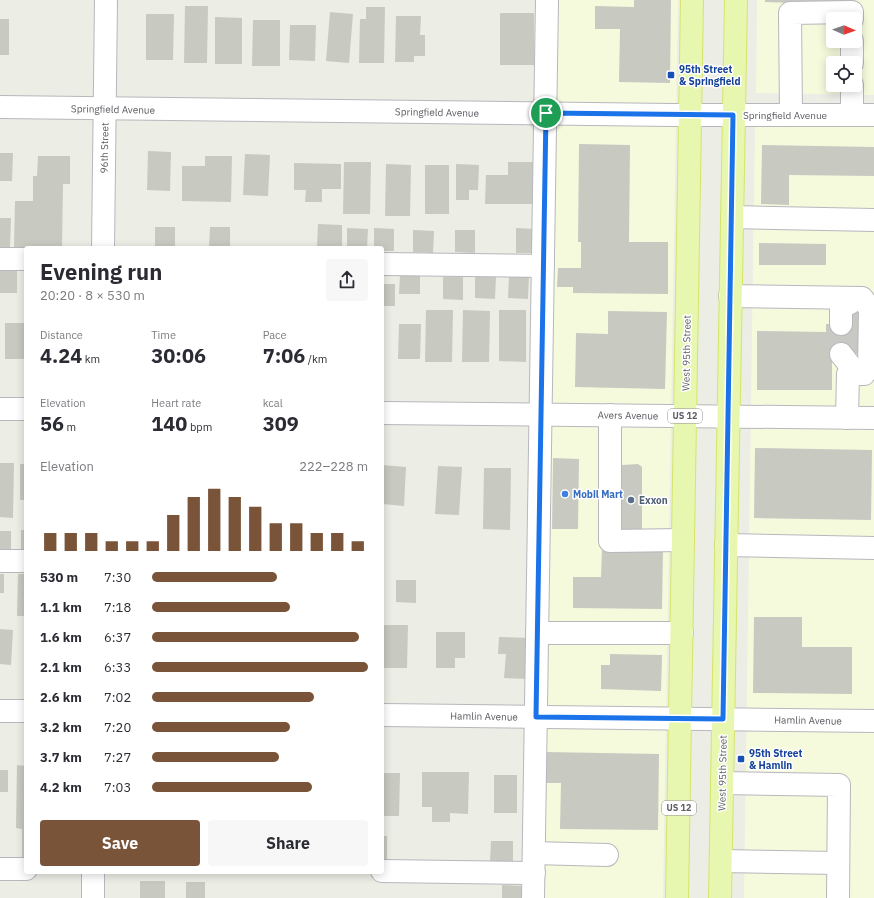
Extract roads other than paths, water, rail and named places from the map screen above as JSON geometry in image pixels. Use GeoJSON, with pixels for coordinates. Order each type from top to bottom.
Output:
{"type":"FeatureCollection","features":[{"type":"Feature","properties":{"kind":"main road","name":"West 95th Street"},"geometry":{"type":"LineString","coordinates":[[677,898],[692,0]]}},
{"type":"Feature","properties":{"kind":"main road","name":"West 95th Street"},"geometry":{"type":"LineString","coordinates":[[720,898],[736,0]]}},
{"type":"Feature","properties":{"kind":"street","name":"96th Street"},"geometry":{"type":"LineString","coordinates":[[103,246],[106,0]]}},
{"type":"Feature","properties":{"kind":"street"},"geometry":{"type":"LineString","coordinates":[[533,898],[547,0]]}},
{"type":"Feature","properties":{"kind":"street"},"geometry":{"type":"LineString","coordinates":[[791,115],[790,13],[826,12]]}},
{"type":"Feature","properties":{"kind":"street"},"geometry":{"type":"LineString","coordinates":[[852,92],[852,115]]}},
{"type":"Feature","properties":{"kind":"street","name":"Springfield Avenue"},"geometry":{"type":"LineString","coordinates":[[0,107],[690,115],[874,115]]}},
{"type":"Feature","properties":{"kind":"street"},"geometry":{"type":"LineString","coordinates":[[732,217],[874,220]]}},
{"type":"Feature","properties":{"kind":"street"},"geometry":{"type":"LineString","coordinates":[[0,259],[24,259]]}},
{"type":"Feature","properties":{"kind":"street"},"geometry":{"type":"LineString","coordinates":[[384,264],[543,266]]}},
{"type":"Feature","properties":{"kind":"street"},"geometry":{"type":"LineString","coordinates":[[730,296],[852,303]]}},
{"type":"Feature","properties":{"kind":"street"},"geometry":{"type":"LineString","coordinates":[[841,324],[842,308],[862,298],[870,309],[870,367],[864,374],[848,362],[847,418]]}},
{"type":"Feature","properties":{"kind":"street"},"geometry":{"type":"LineString","coordinates":[[0,409],[24,409]]}},
{"type":"Feature","properties":{"kind":"street","name":"Avers Avenue"},"geometry":{"type":"LineString","coordinates":[[384,413],[874,418]]}},
{"type":"Feature","properties":{"kind":"street"},"geometry":{"type":"LineString","coordinates":[[610,415],[610,541],[683,540]]}},
{"type":"Feature","properties":{"kind":"street"},"geometry":{"type":"LineString","coordinates":[[726,545],[874,548]]}},
{"type":"Feature","properties":{"kind":"street"},"geometry":{"type":"LineString","coordinates":[[0,561],[24,561]]}},
{"type":"Feature","properties":{"kind":"street"},"geometry":{"type":"LineString","coordinates":[[537,633],[682,633]]}},
{"type":"Feature","properties":{"kind":"street"},"geometry":{"type":"LineString","coordinates":[[0,711],[24,711]]}},
{"type":"Feature","properties":{"kind":"street","name":"Hamlin Avenue"},"geometry":{"type":"LineString","coordinates":[[384,715],[874,720]]}},
{"type":"Feature","properties":{"kind":"street"},"geometry":{"type":"LineString","coordinates":[[722,783],[839,785],[838,898]]}},
{"type":"Feature","properties":{"kind":"street"},"geometry":{"type":"LineString","coordinates":[[384,872],[534,863],[607,855]]}},
{"type":"Feature","properties":{"kind":"street"},"geometry":{"type":"LineString","coordinates":[[721,861],[838,863]]}},
{"type":"Feature","properties":{"kind":"street"},"geometry":{"type":"LineString","coordinates":[[0,869],[24,869]]}},
{"type":"Feature","properties":{"kind":"street"},"geometry":{"type":"LineString","coordinates":[[92,898],[93,874]]}},
{"type":"Feature","properties":{"kind":"tunnel"},"geometry":{"type":"LineString","coordinates":[[858,309],[858,354]]}},
{"type":"Feature","properties":{"kind":"tunnel"},"geometry":{"type":"LineString","coordinates":[[841,324],[841,354]]}},
{"type":"Feature","properties":{"kind":"place","name":"95th Street & Springfield"},"geometry":{"type":"Point","coordinates":[671,75]}},
{"type":"Feature","properties":{"kind":"place","name":"Mobil Mart"},"geometry":{"type":"Point","coordinates":[565,494]}},
{"type":"Feature","properties":{"kind":"place","name":"Exxon"},"geometry":{"type":"Point","coordinates":[631,500]}},
{"type":"Feature","properties":{"kind":"place","name":"95th Street & Hamlin"},"geometry":{"type":"Point","coordinates":[741,759]}}]}
